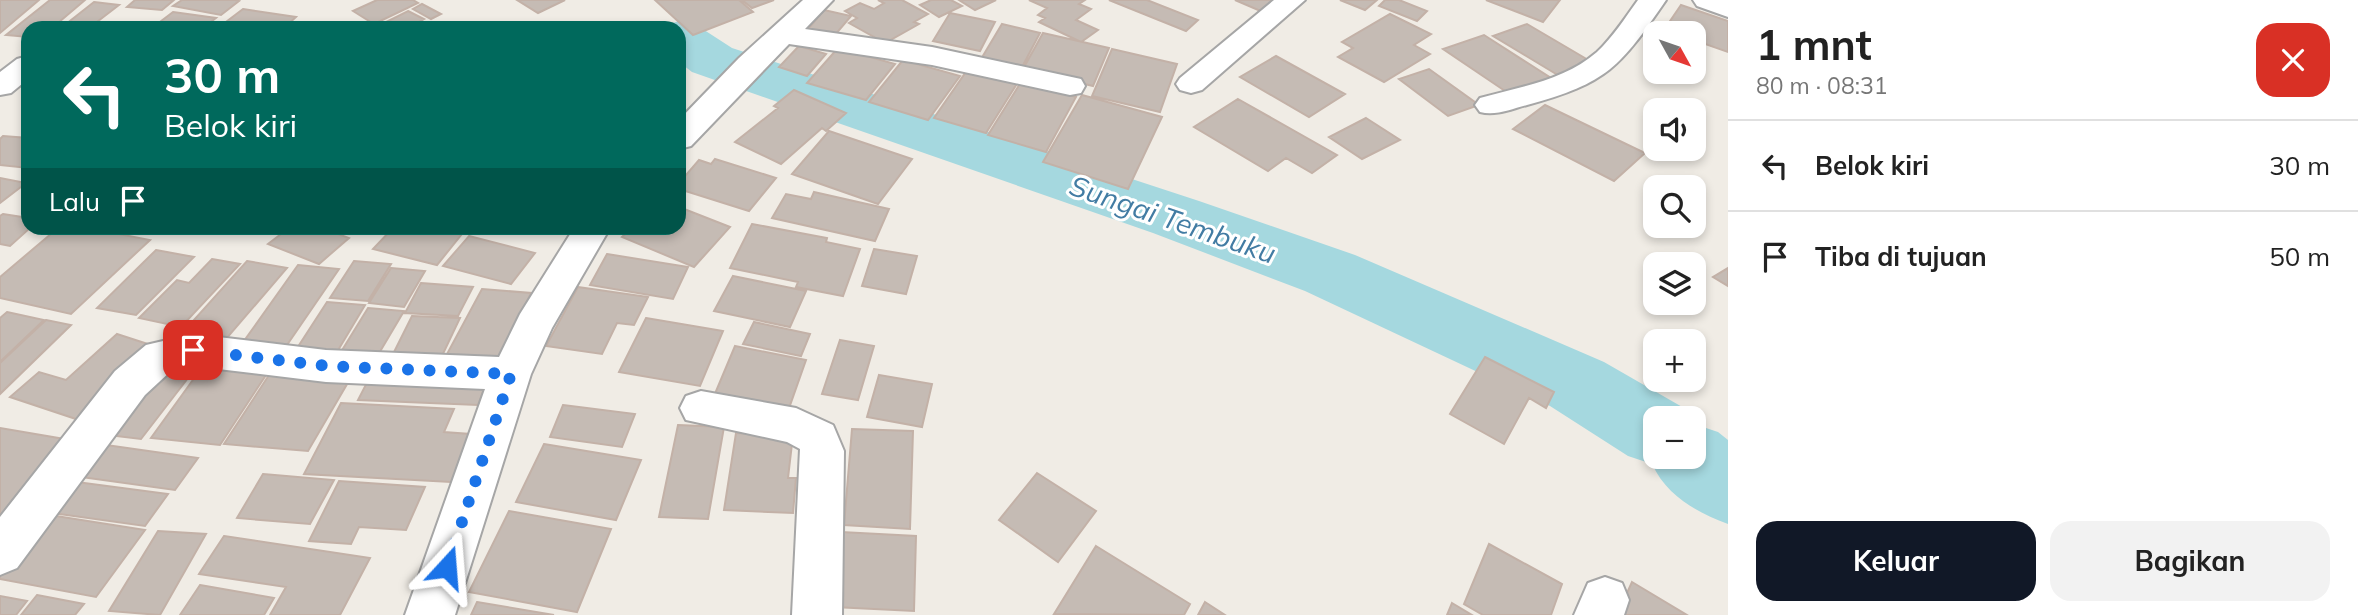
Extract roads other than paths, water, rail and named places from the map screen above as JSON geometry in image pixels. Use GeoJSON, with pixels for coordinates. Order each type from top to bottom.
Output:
{"type":"FeatureCollection","features":[{"type":"Feature","properties":{"kind":"street"},"geometry":{"type":"LineString","coordinates":[[686,132],[819,0]]}},
{"type":"Feature","properties":{"kind":"street"},"geometry":{"type":"LineString","coordinates":[[1191,84],[1292,0]]}},
{"type":"Feature","properties":{"kind":"street"},"geometry":{"type":"LineString","coordinates":[[1491,106],[1556,86],[1593,69],[1616,48],[1652,0]]}},
{"type":"Feature","properties":{"kind":"street"},"geometry":{"type":"LineString","coordinates":[[1707,0],[1728,9]]}},
{"type":"Feature","properties":{"kind":"street"},"geometry":{"type":"LineString","coordinates":[[783,34],[932,55],[1070,86]]}},
{"type":"Feature","properties":{"kind":"street"},"geometry":{"type":"LineString","coordinates":[[0,51],[21,52]]}},
{"type":"Feature","properties":{"kind":"street"},"geometry":{"type":"LineString","coordinates":[[0,86],[21,70]]}},
{"type":"Feature","properties":{"kind":"street"},"geometry":{"type":"LineString","coordinates":[[430,615],[511,374],[534,325],[586,235]]}},
{"type":"Feature","properties":{"kind":"street"},"geometry":{"type":"LineString","coordinates":[[0,553],[130,383],[160,356],[193,350],[327,366],[511,374]]}},
{"type":"Feature","properties":{"kind":"street"},"geometry":{"type":"LineString","coordinates":[[701,408],[796,426],[818,438],[822,451],[817,615]]}},
{"type":"Feature","properties":{"kind":"waterway","name":"Sungai Tembuku"},"geometry":{"type":"LineString","coordinates":[[686,42],[712,60],[1176,217],[1330,273],[1577,384],[1643,424]]}},
{"type":"Feature","properties":{"kind":"waterway","name":"Sungai Tembuku"},"geometry":{"type":"LineString","coordinates":[[1705,469],[1728,487]]}}]}
